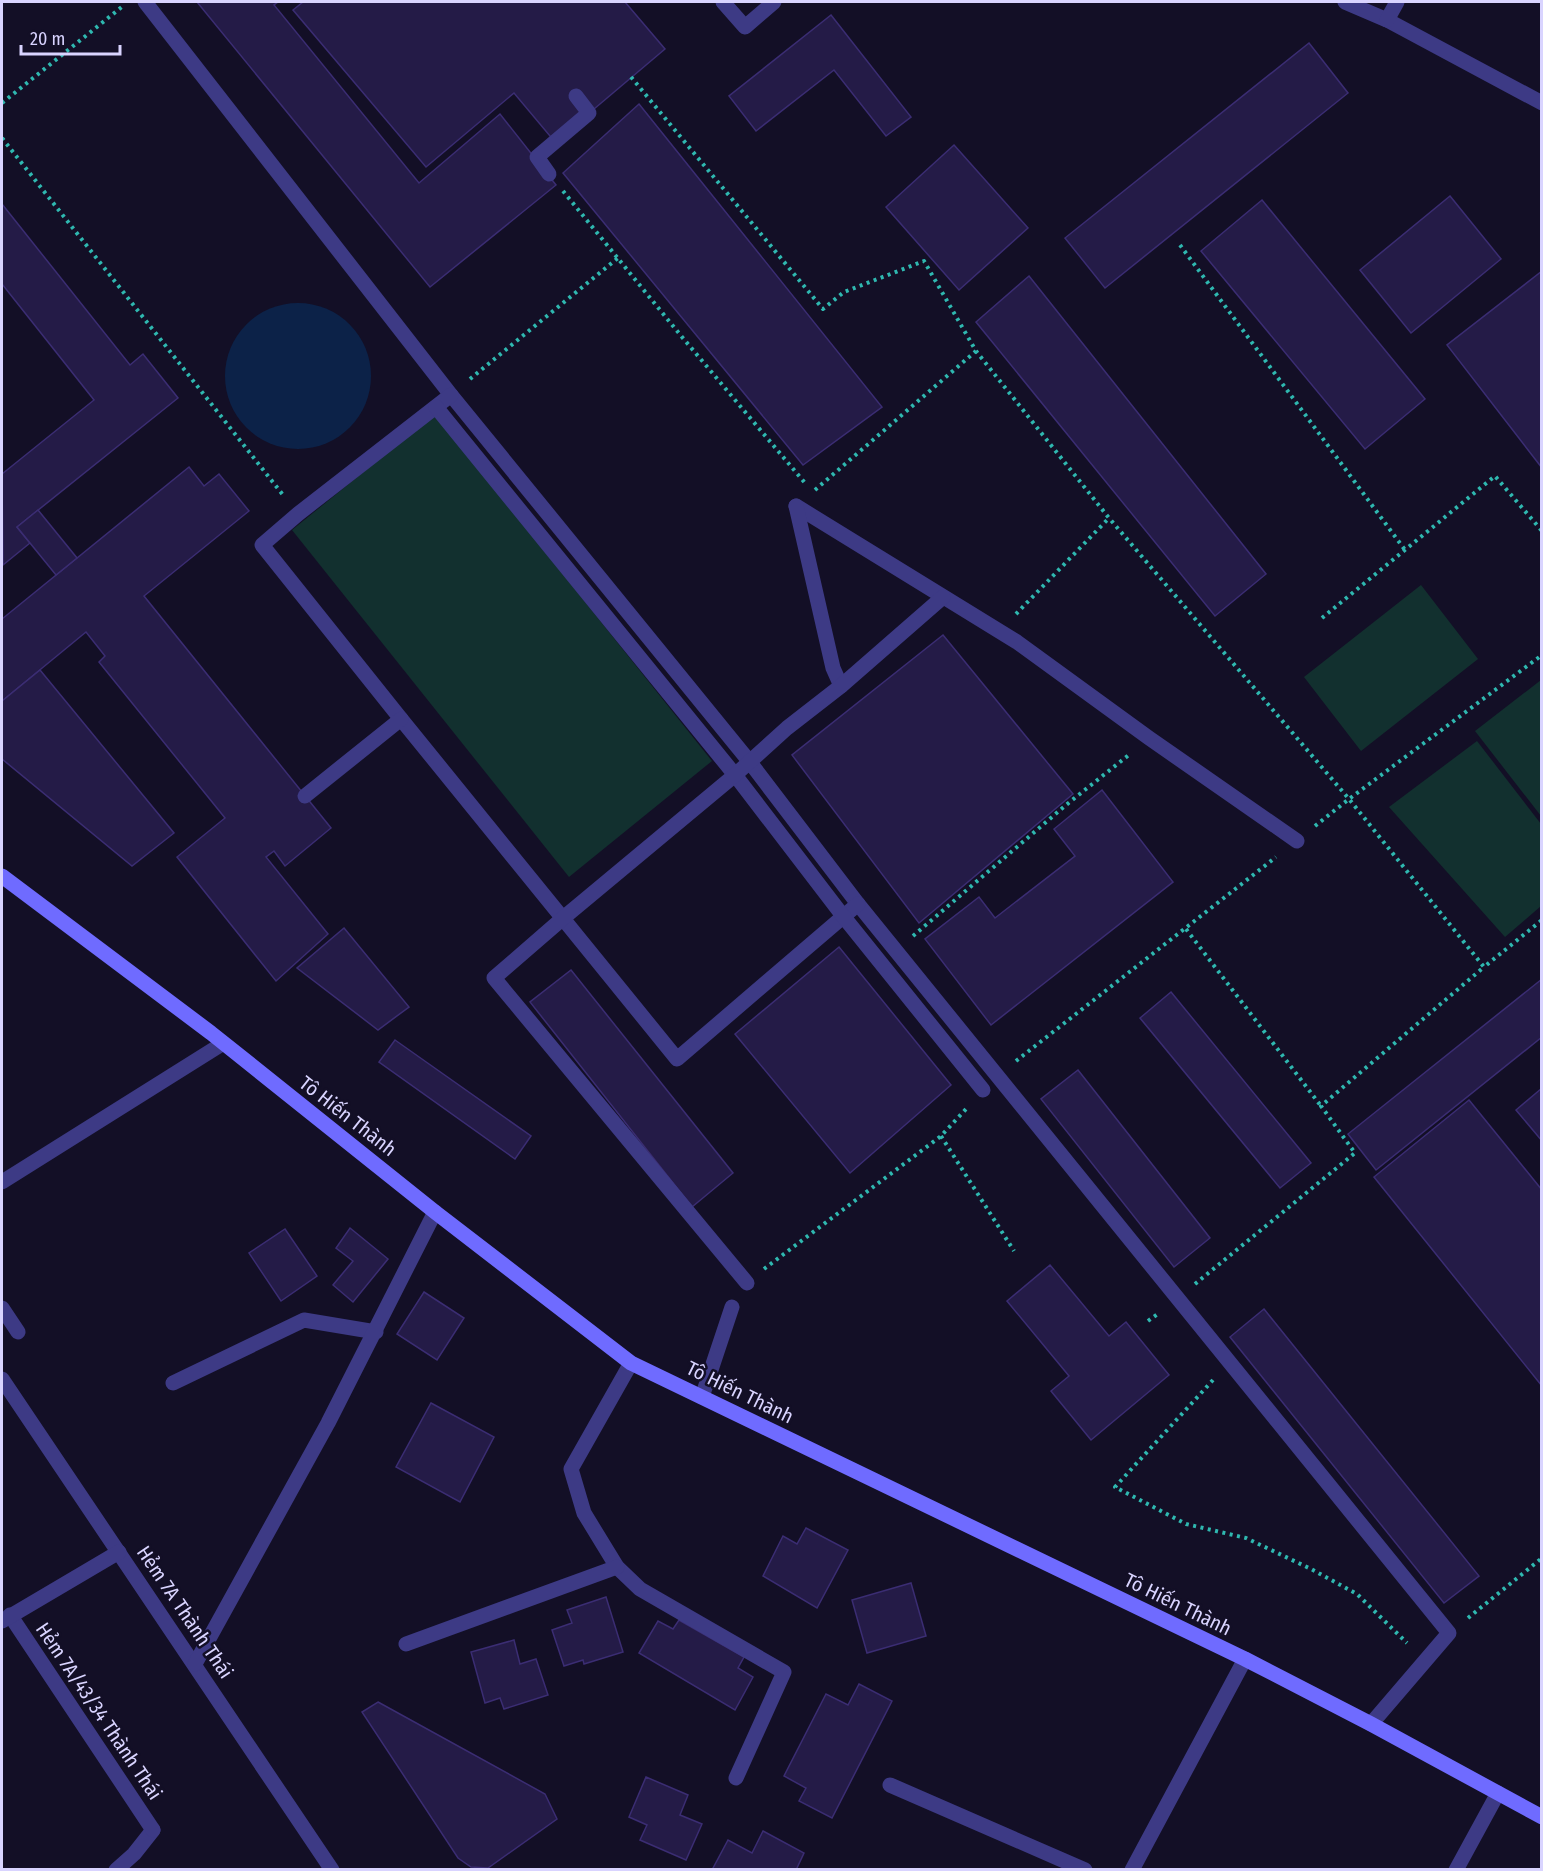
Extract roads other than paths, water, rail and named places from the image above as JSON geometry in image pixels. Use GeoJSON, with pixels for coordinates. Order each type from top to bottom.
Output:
{"type":"FeatureCollection","features":[{"type":"Feature","properties":{"kind":"main road","name":"Tô Hiến Thành"},"geometry":{"type":"LineString","coordinates":[[2,876],[211,1033],[435,1212],[631,1363],[1245,1659],[1542,1817]]}},
{"type":"Feature","properties":{"kind":"street"},"geometry":{"type":"LineString","coordinates":[[145,2],[451,394],[749,761],[858,904],[999,1075],[1449,1633],[1371,1724]]}},
{"type":"Feature","properties":{"kind":"street"},"geometry":{"type":"LineString","coordinates":[[723,2],[745,27],[774,2]]}},
{"type":"Feature","properties":{"kind":"street"},"geometry":{"type":"LineString","coordinates":[[1345,2],[1388,21],[1542,103]]}},
{"type":"Feature","properties":{"kind":"street"},"geometry":{"type":"LineString","coordinates":[[1388,21],[1397,2]]}},
{"type":"Feature","properties":{"kind":"street"},"geometry":{"type":"LineString","coordinates":[[549,174],[537,157],[589,113],[576,96]]}},
{"type":"Feature","properties":{"kind":"street"},"geometry":{"type":"LineString","coordinates":[[451,394],[262,545],[400,719],[677,1059],[858,904]]}},
{"type":"Feature","properties":{"kind":"street"},"geometry":{"type":"LineString","coordinates":[[436,407],[735,775],[843,916],[983,1090]]}},
{"type":"Feature","properties":{"kind":"street"},"geometry":{"type":"LineString","coordinates":[[841,686],[833,668],[796,506],[1017,642],[1297,841]]}},
{"type":"Feature","properties":{"kind":"street"},"geometry":{"type":"LineString","coordinates":[[747,1283],[494,978],[749,761],[841,686],[943,597]]}},
{"type":"Feature","properties":{"kind":"street"},"geometry":{"type":"LineString","coordinates":[[305,796],[400,719]]}},
{"type":"Feature","properties":{"kind":"street"},"geometry":{"type":"LineString","coordinates":[[2,1182],[222,1044]]}},
{"type":"Feature","properties":{"kind":"street"},"geometry":{"type":"LineString","coordinates":[[195,1664],[328,1423],[435,1212]]}},
{"type":"Feature","properties":{"kind":"street"},"geometry":{"type":"LineString","coordinates":[[702,1397],[732,1307]]}},
{"type":"Feature","properties":{"kind":"street"},"geometry":{"type":"LineString","coordinates":[[2,1308],[18,1332]]}},
{"type":"Feature","properties":{"kind":"street"},"geometry":{"type":"LineString","coordinates":[[173,1383],[304,1320],[376,1332]]}},
{"type":"Feature","properties":{"kind":"street"},"geometry":{"type":"LineString","coordinates":[[631,1363],[571,1469],[584,1513],[617,1567],[640,1588],[784,1672],[736,1778]]}},
{"type":"Feature","properties":{"kind":"street","name":"Hẻm 7A Thành Thái"},"geometry":{"type":"LineString","coordinates":[[2,1379],[332,1869]]}},
{"type":"Feature","properties":{"kind":"street"},"geometry":{"type":"LineString","coordinates":[[6,1618],[119,1552]]}},
{"type":"Feature","properties":{"kind":"street"},"geometry":{"type":"LineString","coordinates":[[406,1644],[617,1567]]}},
{"type":"Feature","properties":{"kind":"street","name":"Hẻm 7A/43/34 Thành Thái"},"geometry":{"type":"LineString","coordinates":[[6,1618],[153,1830],[134,1854],[116,1869]]}},
{"type":"Feature","properties":{"kind":"street"},"geometry":{"type":"LineString","coordinates":[[1132,1869],[1245,1659]]}},
{"type":"Feature","properties":{"kind":"street"},"geometry":{"type":"LineString","coordinates":[[890,1785],[1085,1869]]}},
{"type":"Feature","properties":{"kind":"street"},"geometry":{"type":"LineString","coordinates":[[1456,1869],[1498,1793]]}},
{"type":"Feature","properties":{"kind":"water"},"geometry":{"type":"Polygon","coordinates":[[[298,303],[326,308],[350,324],[366,348],[371,376],[366,404],[350,428],[326,444],[298,449],[270,444],[246,428],[230,404],[225,376],[230,348],[246,324],[270,308],[298,303]]]}}]}
